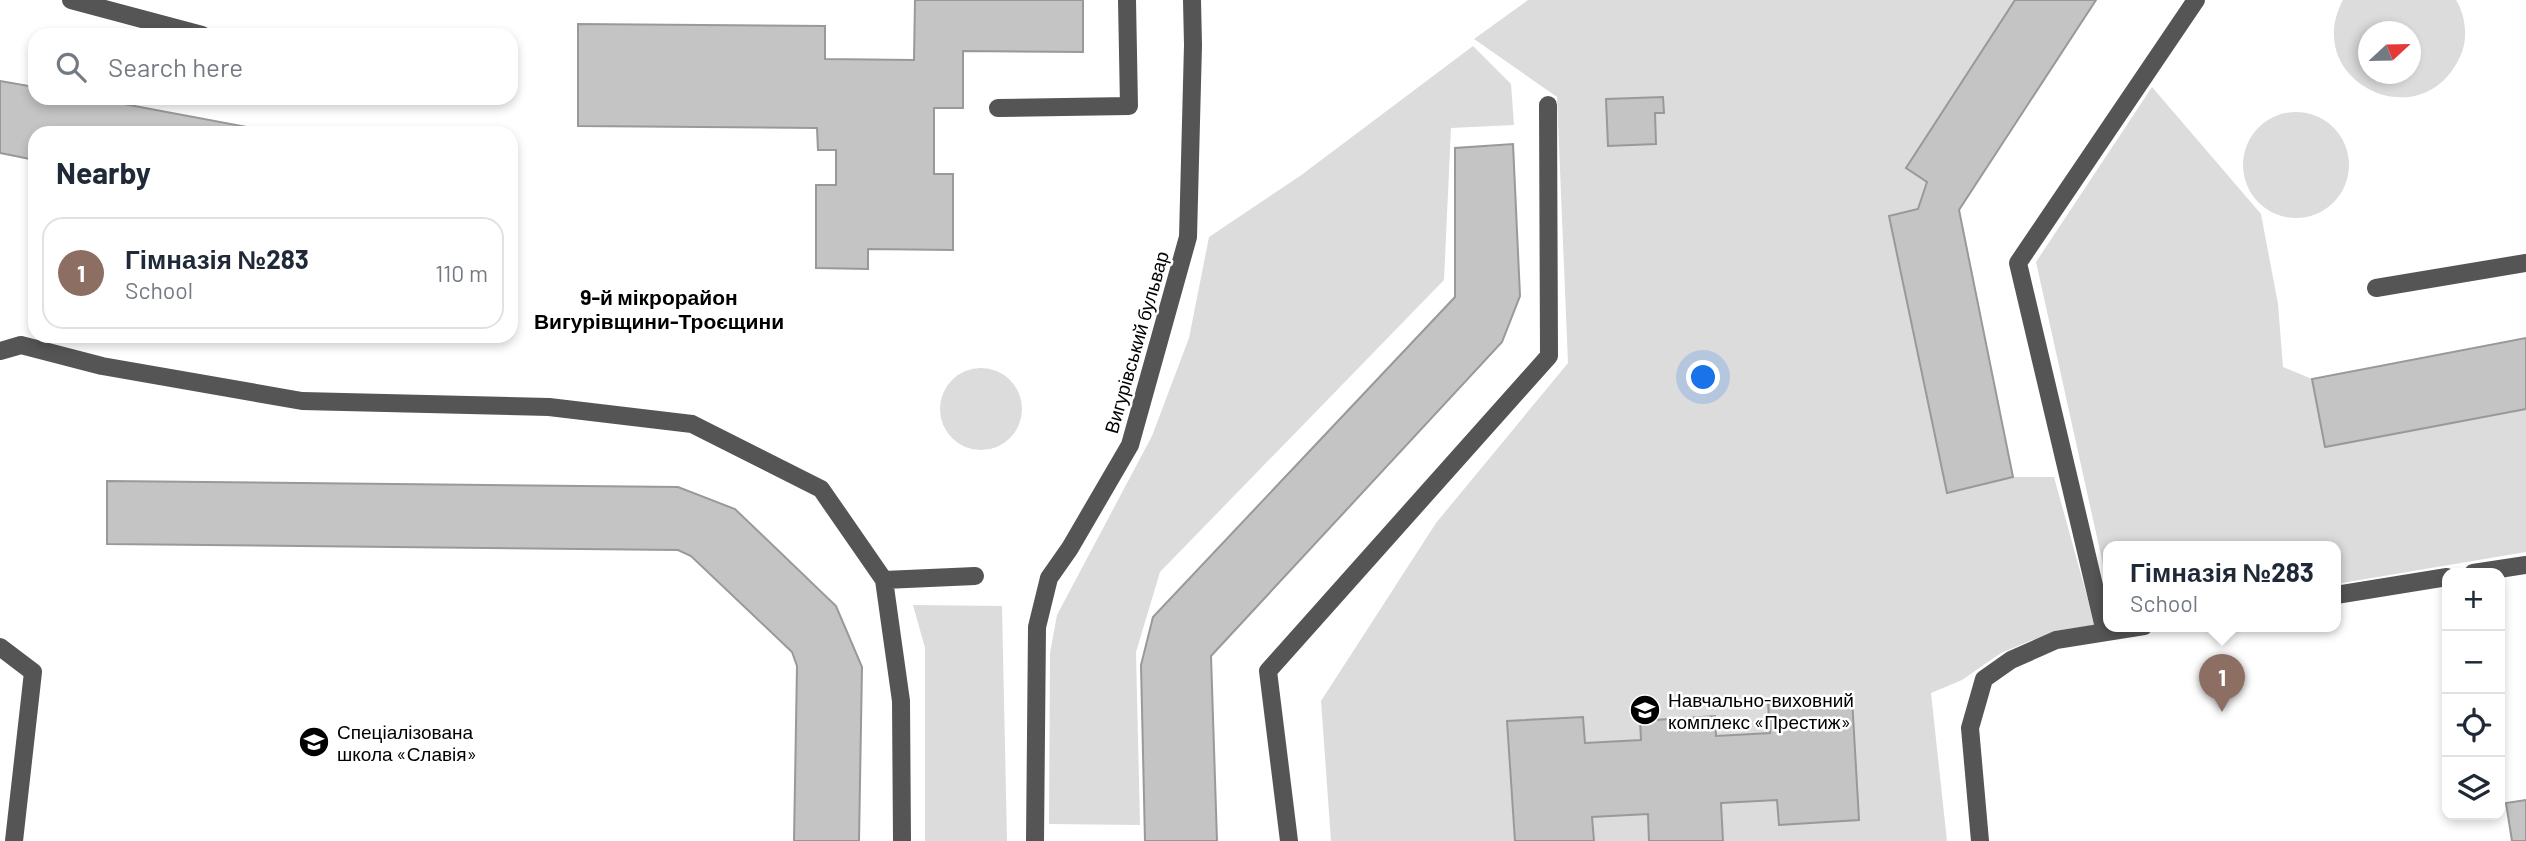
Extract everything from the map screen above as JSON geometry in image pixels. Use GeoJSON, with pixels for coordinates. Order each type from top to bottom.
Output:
{"type":"FeatureCollection","features":[{"type":"Feature","properties":{"kind":"street"},"geometry":{"type":"LineString","coordinates":[[71,0],[176,28]]}},
{"type":"Feature","properties":{"kind":"street"},"geometry":{"type":"LineString","coordinates":[[998,108],[1129,106],[1127,0]]}},
{"type":"Feature","properties":{"kind":"street","name":"Вигурівський бульвар"},"geometry":{"type":"LineString","coordinates":[[1035,841],[1037,626],[1049,578],[1070,548],[1130,445],[1188,237],[1192,0]]}},
{"type":"Feature","properties":{"kind":"street"},"geometry":{"type":"LineString","coordinates":[[2103,624],[2018,263],[2196,0]]}},
{"type":"Feature","properties":{"kind":"street"},"geometry":{"type":"LineString","coordinates":[[1289,841],[1268,671],[1549,355],[1548,105]]}},
{"type":"Feature","properties":{"kind":"street"},"geometry":{"type":"LineString","coordinates":[[2376,288],[2526,263]]}},
{"type":"Feature","properties":{"kind":"street"},"geometry":{"type":"LineString","coordinates":[[0,351],[21,345],[102,366],[302,401],[548,407],[692,424],[821,489],[884,580],[901,701],[902,841]]}},
{"type":"Feature","properties":{"kind":"street"},"geometry":{"type":"LineString","coordinates":[[2505,568],[2526,565]]}},
{"type":"Feature","properties":{"kind":"street"},"geometry":{"type":"LineString","coordinates":[[884,580],[975,576]]}},
{"type":"Feature","properties":{"kind":"street"},"geometry":{"type":"LineString","coordinates":[[2341,594],[2442,579]]}},
{"type":"Feature","properties":{"kind":"street"},"geometry":{"type":"LineString","coordinates":[[1980,841],[1970,729],[1984,679],[2011,660],[2056,640],[2105,632]]}},
{"type":"Feature","properties":{"kind":"street"},"geometry":{"type":"LineString","coordinates":[[0,647],[33,672],[14,841]]}},
{"type":"Feature","properties":{"kind":"shaded area"},"geometry":{"type":"Polygon","coordinates":[[[1528,0],[2015,0],[1906,168],[1927,182],[1918,209],[1889,216],[1947,492],[2013,477],[2054,477],[2095,625],[2054,631],[2001,653],[1962,680],[1931,693],[1947,841],[1331,841],[1321,701],[1436,523],[1568,363],[1557,97],[1474,39],[1528,0]]]}},
{"type":"Feature","properties":{"kind":"shaded area"},"geometry":{"type":"Polygon","coordinates":[[[2343,0],[2456,0],[2459,6],[2465,32],[2462,52],[2445,79],[2422,94],[2397,97],[2372,91],[2363,84],[2421,84],[2421,21],[2358,21],[2358,80],[2338,56],[2334,30],[2343,0]]]}},
{"type":"Feature","properties":{"kind":"shaded area"},"geometry":{"type":"Polygon","coordinates":[[[1473,46],[1511,84],[1514,125],[1451,128],[1444,280],[1160,572],[1136,652],[1140,825],[1049,824],[1050,653],[1057,615],[1152,436],[1189,338],[1209,237],[1300,176],[1473,46]]]}},
{"type":"Feature","properties":{"kind":"shaded area"},"geometry":{"type":"Polygon","coordinates":[[[2152,87],[2261,214],[2278,304],[2283,367],[2312,379],[2325,447],[2526,409],[2526,552],[2341,583],[2341,541],[2103,541],[2103,564],[2036,262],[2152,87]]]}},
{"type":"Feature","properties":{"kind":"shaded area"},"geometry":{"type":"Polygon","coordinates":[[[2296,112],[2316,116],[2333,128],[2345,145],[2349,165],[2345,185],[2333,202],[2316,214],[2296,218],[2276,214],[2259,202],[2247,185],[2243,165],[2247,145],[2259,128],[2276,116],[2296,112]]]}},
{"type":"Feature","properties":{"kind":"shaded area"},"geometry":{"type":"Polygon","coordinates":[[[973,368],[989,368],[1004,375],[1015,386],[1022,401],[1019,425],[1010,438],[989,450],[973,450],[958,443],[947,432],[940,417],[940,401],[947,386],[958,375],[973,368]]]}},
{"type":"Feature","properties":{"kind":"shaded area"},"geometry":{"type":"Polygon","coordinates":[[[913,605],[1002,606],[1007,841],[925,841],[925,648],[913,605]]]}},
{"type":"Feature","properties":{"kind":"building"},"geometry":{"type":"Polygon","coordinates":[[[915,0],[1083,0],[1083,52],[963,51],[963,108],[934,108],[934,174],[953,174],[953,250],[868,249],[868,269],[816,268],[816,185],[836,185],[836,150],[818,150],[817,128],[578,126],[578,24],[825,26],[825,59],[914,60],[915,0]]]}},
{"type":"Feature","properties":{"kind":"building"},"geometry":{"type":"Polygon","coordinates":[[[2015,0],[2096,0],[1959,210],[2013,477],[1947,493],[1889,216],[1918,209],[1927,182],[1906,168],[2015,0]]]}},
{"type":"Feature","properties":{"kind":"building"},"geometry":{"type":"Polygon","coordinates":[[[0,81],[28,86],[28,105],[129,105],[242,126],[28,126],[28,159],[0,153],[0,81]]]}},
{"type":"Feature","properties":{"kind":"building"},"geometry":{"type":"Polygon","coordinates":[[[1663,97],[1664,113],[1655,113],[1656,144],[1608,146],[1606,99],[1663,97]]]}},
{"type":"Feature","properties":{"kind":"building"},"geometry":{"type":"Polygon","coordinates":[[[1513,144],[1520,296],[1502,342],[1211,656],[1217,841],[1145,841],[1141,665],[1153,617],[1455,297],[1455,148],[1513,144]]]}},
{"type":"Feature","properties":{"kind":"building"},"geometry":{"type":"Polygon","coordinates":[[[2526,338],[2526,409],[2325,447],[2312,379],[2526,338]]]}},
{"type":"Feature","properties":{"kind":"building"},"geometry":{"type":"Polygon","coordinates":[[[107,481],[678,487],[735,509],[836,606],[862,667],[859,841],[794,841],[797,666],[792,652],[691,556],[678,550],[107,544],[107,481]]]}},
{"type":"Feature","properties":{"kind":"building"},"geometry":{"type":"Polygon","coordinates":[[[1852,698],[1859,820],[1779,825],[1777,800],[1721,803],[1723,841],[1649,841],[1648,814],[1592,817],[1594,841],[1515,841],[1507,721],[1583,717],[1585,743],[1641,740],[1640,721],[1715,716],[1716,736],[1770,733],[1768,703],[1852,698]]]}},
{"type":"Feature","properties":{"kind":"building"},"geometry":{"type":"Polygon","coordinates":[[[2526,800],[2526,841],[2512,841],[2506,803],[2526,800]]]}},
{"type":"Feature","properties":{"kind":"place","name":"Навчально-виховний комплекс «Престиж»"},"geometry":{"type":"Point","coordinates":[1645,710]}},
{"type":"Feature","properties":{"kind":"place","name":"Гімназія №283"},"geometry":{"type":"Point","coordinates":[2222,712]}},
{"type":"Feature","properties":{"kind":"place","name":"Спеціалізована школа «Славія»"},"geometry":{"type":"Point","coordinates":[314,742]}},
{"type":"Feature","properties":{"kind":"district","name":"9-й мікрорайон Вигурівщини-Троєщини"},"geometry":{"type":"Point","coordinates":[659,308]}}]}
